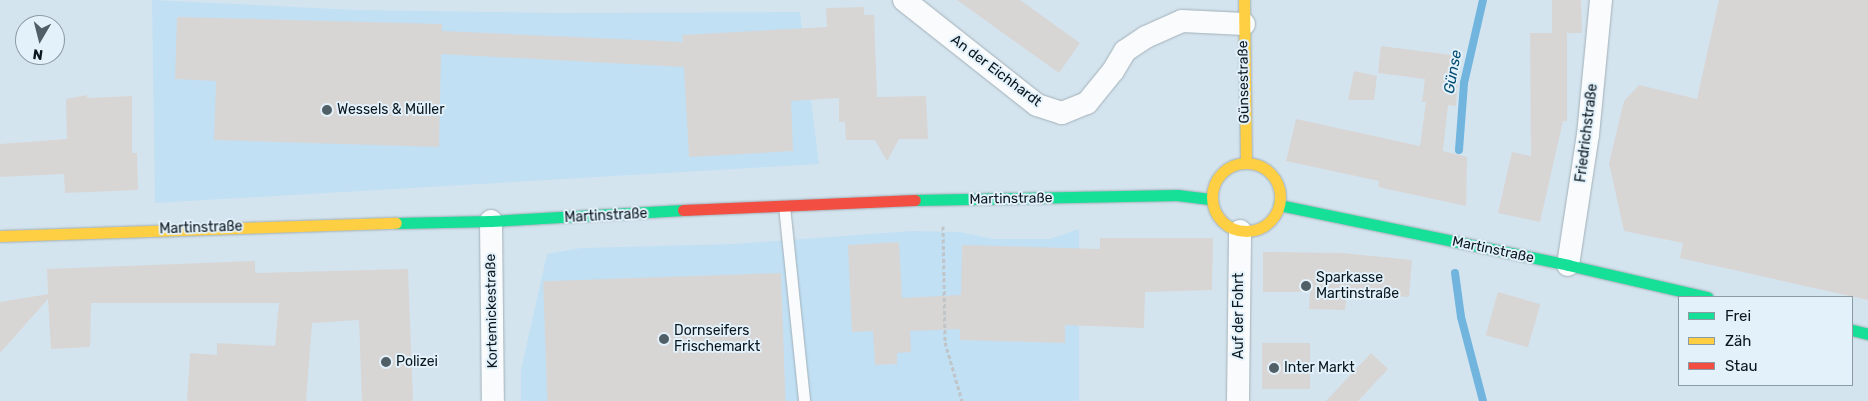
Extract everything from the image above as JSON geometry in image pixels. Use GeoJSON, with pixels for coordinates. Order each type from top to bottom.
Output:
{"type":"FeatureCollection","features":[{"type":"Feature","properties":{"kind":"street","name":"An der Eichhardt"},"geometry":{"type":"LineString","coordinates":[[904,0],[1037,105],[1062,113],[1087,103],[1113,71],[1125,51],[1146,36],[1182,21],[1244,24]]}},
{"type":"Feature","properties":{"kind":"street","name":"Günsestraße"},"geometry":{"type":"LineString","coordinates":[[1244,0],[1246,163]]}},
{"type":"Feature","properties":{"kind":"street","name":"Friedrichstraße"},"geometry":{"type":"LineString","coordinates":[[1568,265],[1589,126],[1601,0]]}},
{"type":"Feature","properties":{"kind":"street"},"geometry":{"type":"LineString","coordinates":[[1246,163],[1265,170],[1272,176],[1278,185],[1279,205],[1275,214],[1264,226],[1250,231],[1240,231],[1223,223],[1213,208],[1212,189],[1221,173],[1237,164],[1246,163]]}},
{"type":"Feature","properties":{"kind":"street","name":"Martinstraße"},"geometry":{"type":"LineString","coordinates":[[0,236],[272,226],[491,222],[839,202],[1167,195],[1212,199]]}},
{"type":"Feature","properties":{"kind":"street","name":"Martinstraße"},"geometry":{"type":"LineString","coordinates":[[1279,205],[1568,265],[1703,296]]}},
{"type":"Feature","properties":{"kind":"street","name":"Kortemickestraße"},"geometry":{"type":"LineString","coordinates":[[491,222],[493,401]]}},
{"type":"Feature","properties":{"kind":"street","name":"Auf der Fohrt"},"geometry":{"type":"LineString","coordinates":[[1238,401],[1240,231]]}},
{"type":"Feature","properties":{"kind":"street"},"geometry":{"type":"LineString","coordinates":[[1853,330],[1868,334]]}},
{"type":"Feature","properties":{"kind":"lane"},"geometry":{"type":"LineString","coordinates":[[784,206],[804,401]]}},
{"type":"Feature","properties":{"kind":"path"},"geometry":{"type":"LineString","coordinates":[[943,234],[945,342],[962,401]]}},
{"type":"Feature","properties":{"kind":"shaded area"},"geometry":{"type":"Polygon","coordinates":[[[152,0],[357,10],[555,13],[800,12],[819,164],[155,203],[152,0]]]}},
{"type":"Feature","properties":{"kind":"shaded area"},"geometry":{"type":"Polygon","coordinates":[[[1079,229],[1079,401],[521,401],[521,370],[547,254],[581,248],[735,244],[911,231],[960,232],[993,239],[1050,239],[1079,229]]]}},
{"type":"Feature","properties":{"kind":"building"},"geometry":{"type":"Polygon","coordinates":[[[957,0],[1020,0],[1080,43],[1059,73],[957,0]]]}},
{"type":"Feature","properties":{"kind":"building"},"geometry":{"type":"Polygon","coordinates":[[[1552,0],[1581,0],[1582,33],[1567,33],[1567,121],[1563,121],[1540,222],[1498,213],[1512,152],[1531,156],[1530,33],[1552,33],[1552,0]]]}},
{"type":"Feature","properties":{"kind":"building"},"geometry":{"type":"Polygon","coordinates":[[[1719,0],[1868,0],[1868,300],[1680,258],[1683,243],[1624,231],[1609,163],[1624,101],[1639,85],[1697,99],[1719,0]]]}},
{"type":"Feature","properties":{"kind":"building"},"geometry":{"type":"Polygon","coordinates":[[[864,7],[864,15],[874,15],[877,97],[926,96],[928,139],[899,139],[887,161],[875,140],[846,140],[845,122],[839,122],[839,98],[791,101],[793,151],[689,157],[684,67],[441,54],[439,147],[214,140],[216,81],[175,79],[177,17],[442,24],[442,31],[683,42],[682,35],[827,27],[826,8],[864,7]]]}},
{"type":"Feature","properties":{"kind":"building"},"geometry":{"type":"Polygon","coordinates":[[[1381,46],[1459,56],[1456,106],[1448,105],[1443,151],[1467,157],[1466,206],[1378,187],[1379,181],[1286,161],[1296,119],[1420,146],[1426,102],[1422,102],[1425,79],[1378,73],[1381,46]]]}},
{"type":"Feature","properties":{"kind":"building"},"geometry":{"type":"Polygon","coordinates":[[[1354,71],[1377,76],[1374,100],[1348,100],[1354,71]]]}},
{"type":"Feature","properties":{"kind":"building"},"geometry":{"type":"Polygon","coordinates":[[[87,95],[87,98],[132,96],[132,153],[137,153],[138,190],[65,193],[64,174],[0,177],[0,144],[67,139],[66,99],[87,95]]]}},
{"type":"Feature","properties":{"kind":"building"},"geometry":{"type":"Polygon","coordinates":[[[1100,238],[1213,238],[1212,290],[1145,292],[1144,328],[1065,325],[1065,343],[960,340],[960,329],[910,331],[911,352],[897,353],[897,364],[875,365],[873,331],[852,332],[848,245],[899,242],[902,298],[961,295],[962,245],[1100,249],[1100,238]]]}},
{"type":"Feature","properties":{"kind":"building"},"geometry":{"type":"Polygon","coordinates":[[[1263,252],[1342,253],[1412,260],[1409,297],[1347,293],[1345,310],[1309,309],[1310,292],[1263,292],[1263,252]]]}},
{"type":"Feature","properties":{"kind":"building"},"geometry":{"type":"Polygon","coordinates":[[[255,261],[255,273],[408,269],[413,401],[362,401],[359,320],[312,323],[306,401],[187,401],[190,353],[217,355],[217,343],[275,346],[279,303],[91,303],[90,347],[51,349],[48,299],[0,353],[0,302],[48,294],[47,269],[255,261]]]}},
{"type":"Feature","properties":{"kind":"building","name":"Dornseifers Frischemarkt"},"geometry":{"type":"Polygon","coordinates":[[[781,273],[785,401],[547,401],[543,281],[781,273]]]}},
{"type":"Feature","properties":{"kind":"building"},"geometry":{"type":"Polygon","coordinates":[[[1498,292],[1540,304],[1528,347],[1486,335],[1498,292]]]}},
{"type":"Feature","properties":{"kind":"building"},"geometry":{"type":"Polygon","coordinates":[[[1262,343],[1310,343],[1310,389],[1262,389],[1262,343]]]}},
{"type":"Feature","properties":{"kind":"building"},"geometry":{"type":"Polygon","coordinates":[[[1371,353],[1388,369],[1358,401],[1326,401],[1371,353]]]}},
{"type":"Feature","properties":{"kind":"waterway","name":"Günse"},"geometry":{"type":"LineString","coordinates":[[1459,150],[1464,83],[1483,0]]}},
{"type":"Feature","properties":{"kind":"waterway","name":"Günse"},"geometry":{"type":"LineString","coordinates":[[1455,273],[1461,317],[1483,401]]}},
{"type":"Feature","properties":{"kind":"traffic: fast"},"geometry":{"type":"LineString","coordinates":[[915,200],[1177,195],[1212,199]]}},
{"type":"Feature","properties":{"kind":"traffic: fast"},"geometry":{"type":"LineString","coordinates":[[1279,205],[1568,265],[1703,296]]}},
{"type":"Feature","properties":{"kind":"traffic: fast"},"geometry":{"type":"LineString","coordinates":[[396,223],[491,221],[683,210]]}},
{"type":"Feature","properties":{"kind":"traffic: fast"},"geometry":{"type":"LineString","coordinates":[[1853,330],[1868,334]]}},
{"type":"Feature","properties":{"kind":"traffic: slow"},"geometry":{"type":"LineString","coordinates":[[1244,0],[1246,163]]}},
{"type":"Feature","properties":{"kind":"traffic: slow"},"geometry":{"type":"LineString","coordinates":[[1246,163],[1259,166],[1270,173],[1277,184],[1280,197],[1277,210],[1270,221],[1259,228],[1246,231],[1233,228],[1222,221],[1215,210],[1212,197],[1215,184],[1222,173],[1233,166],[1246,163]]}},
{"type":"Feature","properties":{"kind":"traffic: slow"},"geometry":{"type":"LineString","coordinates":[[0,236],[396,223]]}},
{"type":"Feature","properties":{"kind":"traffic: jam"},"geometry":{"type":"LineString","coordinates":[[683,210],[915,200]]}},
{"type":"Feature","properties":{"kind":"place","name":"Wessels & Müller"},"geometry":{"type":"Point","coordinates":[327,110]}},
{"type":"Feature","properties":{"kind":"place","name":"Sparkasse Martinstraße"},"geometry":{"type":"Point","coordinates":[1306,286]}},
{"type":"Feature","properties":{"kind":"place","name":"Dornseifers Frischemarkt"},"geometry":{"type":"Point","coordinates":[664,339]}},
{"type":"Feature","properties":{"kind":"place","name":"Polizei"},"geometry":{"type":"Point","coordinates":[386,362]}},
{"type":"Feature","properties":{"kind":"place","name":"Inter Markt"},"geometry":{"type":"Point","coordinates":[1274,368]}}]}
